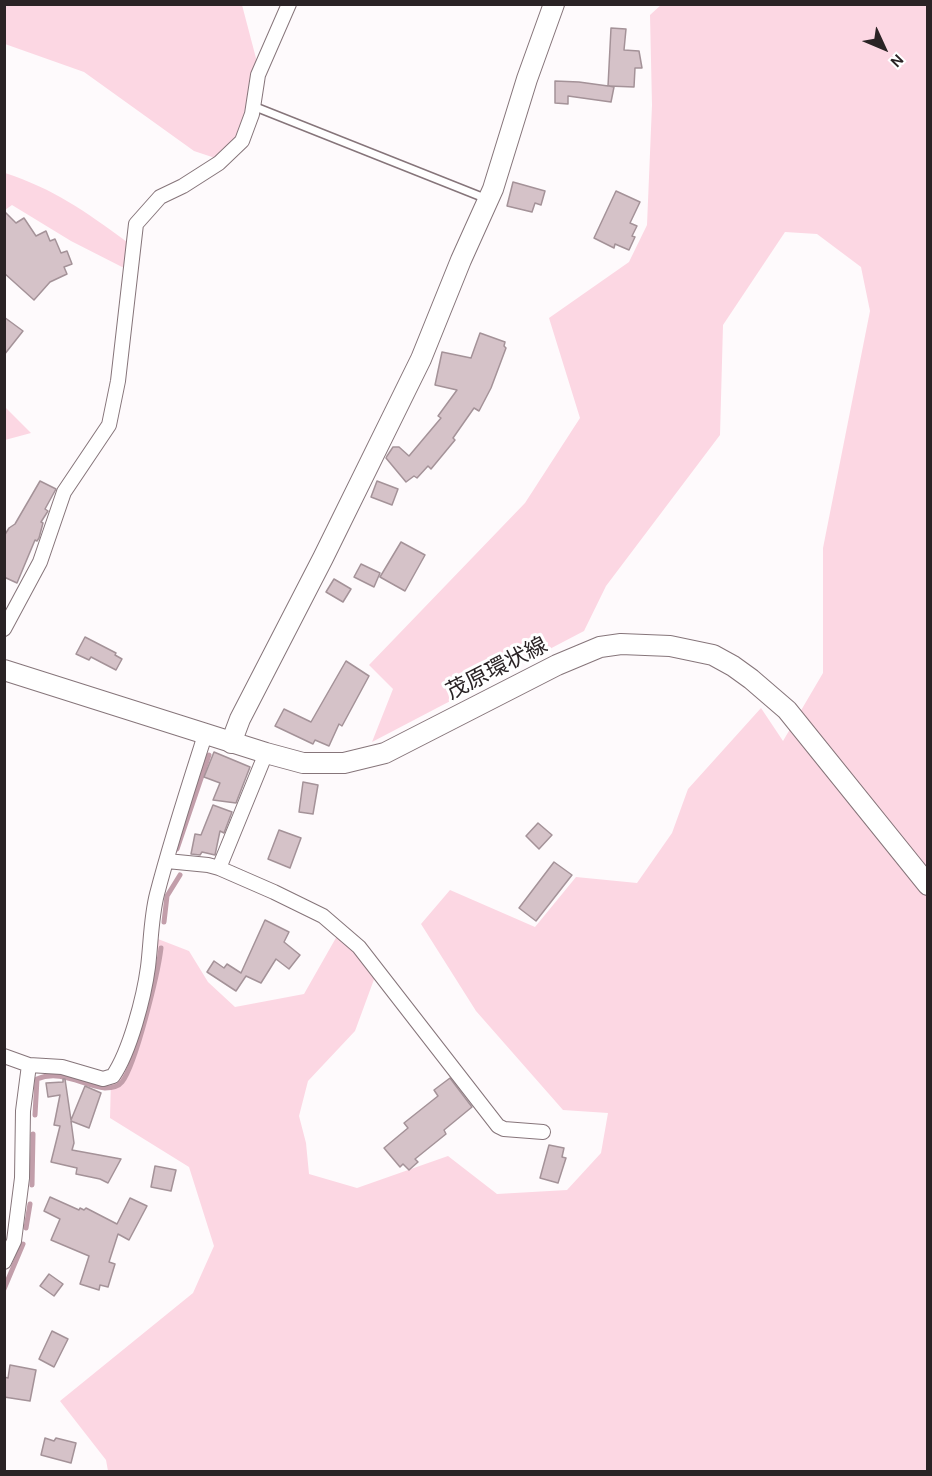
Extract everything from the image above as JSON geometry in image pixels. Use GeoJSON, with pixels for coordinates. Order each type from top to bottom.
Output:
{"type":"FeatureCollection","features":[{"type":"Feature","properties":{"kind":"main road"},"geometry":{"type":"LineString","coordinates":[[231,743],[240,719],[323,558],[421,359],[488,200],[554,4]]}},
{"type":"Feature","properties":{"kind":"main road","name":"茂原環状線"},"geometry":{"type":"LineString","coordinates":[[4,670],[266,753],[303,763],[344,763],[385,753],[557,665],[600,647],[621,644],[670,646],[713,655],[751,679],[787,710],[927,885]]}},
{"type":"Feature","properties":{"kind":"street"},"geometry":{"type":"LineString","coordinates":[[4,629],[40,562],[64,492],[109,425],[118,381],[136,224],[160,197],[183,186],[219,163],[242,141],[253,106],[258,75],[289,4]]}},
{"type":"Feature","properties":{"kind":"street"},"geometry":{"type":"LineString","coordinates":[[4,1056],[29,1065],[62,1067],[103,1078],[113,1076],[122,1062],[147,971],[156,896],[205,735]]}},
{"type":"Feature","properties":{"kind":"street"},"geometry":{"type":"LineString","coordinates":[[219,868],[266,753]]}},
{"type":"Feature","properties":{"kind":"street"},"geometry":{"type":"LineString","coordinates":[[167,861],[219,868],[274,891],[323,916],[359,946],[498,1126],[504,1129],[543,1132]]}},
{"type":"Feature","properties":{"kind":"street"},"geometry":{"type":"LineString","coordinates":[[4,1262],[14,1241],[22,1178],[22,1111],[29,1065]]}},
{"type":"Feature","properties":{"kind":"lane"},"geometry":{"type":"LineString","coordinates":[[253,106],[488,200]]}},
{"type":"Feature","properties":{"kind":"shaded area"},"geometry":{"type":"Polygon","coordinates":[[[662,4],[927,5],[927,1471],[108,1471],[106,1460],[60,1401],[193,1293],[214,1246],[189,1167],[110,1118],[111,1079],[152,963],[158,939],[189,951],[208,982],[235,1007],[304,994],[337,936],[376,974],[355,1031],[308,1081],[299,1116],[306,1143],[309,1174],[357,1188],[448,1156],[497,1194],[567,1190],[601,1153],[608,1113],[563,1110],[476,1011],[421,924],[450,890],[535,927],[576,877],[637,883],[672,833],[688,789],[761,708],[783,741],[823,673],[823,548],[870,311],[861,267],[817,234],[785,232],[723,325],[720,435],[606,586],[584,631],[372,742],[393,689],[369,665],[525,503],[580,418],[549,318],[629,262],[647,225],[652,105],[650,15],[662,4]]]}},
{"type":"Feature","properties":{"kind":"shaded area"},"geometry":{"type":"Polygon","coordinates":[[[5,5],[242,5],[257,62],[238,138],[218,159],[194,151],[84,72],[5,44],[5,5]]]}},
{"type":"Feature","properties":{"kind":"shaded area"},"geometry":{"type":"Polygon","coordinates":[[[5,173],[39,186],[69,202],[127,242],[124,268],[71,241],[12,205],[5,210],[5,173]]]}},
{"type":"Feature","properties":{"kind":"shaded area"},"geometry":{"type":"Polygon","coordinates":[[[5,407],[31,433],[5,440],[5,407]]]}},
{"type":"Feature","properties":{"kind":"building"},"geometry":{"type":"Polygon","coordinates":[[[611,28],[626,29],[624,50],[639,51],[642,68],[635,68],[634,87],[609,86],[614,87],[611,102],[568,96],[568,104],[555,103],[555,81],[608,86],[611,28]]]}},
{"type":"Feature","properties":{"kind":"building"},"geometry":{"type":"Polygon","coordinates":[[[513,182],[545,191],[541,205],[535,203],[532,212],[507,206],[513,182]]]}},
{"type":"Feature","properties":{"kind":"building"},"geometry":{"type":"Polygon","coordinates":[[[616,191],[640,202],[630,223],[637,226],[629,250],[615,244],[614,248],[594,238],[616,191]]]}},
{"type":"Feature","properties":{"kind":"building"},"geometry":{"type":"Polygon","coordinates":[[[4,211],[16,223],[24,218],[36,236],[46,231],[50,241],[55,239],[61,253],[67,251],[72,264],[64,267],[67,274],[50,282],[34,300],[4,273],[4,211]]]}},
{"type":"Feature","properties":{"kind":"building"},"geometry":{"type":"Polygon","coordinates":[[[4,317],[23,331],[4,355],[4,317]]]}},
{"type":"Feature","properties":{"kind":"building"},"geometry":{"type":"Polygon","coordinates":[[[480,333],[505,342],[506,348],[491,388],[479,411],[474,408],[453,438],[455,440],[431,469],[428,466],[417,478],[414,476],[406,482],[386,458],[393,447],[399,447],[409,456],[441,418],[438,416],[457,390],[435,385],[442,352],[471,358],[480,333]]]}},
{"type":"Feature","properties":{"kind":"building"},"geometry":{"type":"Polygon","coordinates":[[[40,481],[56,489],[45,509],[48,511],[41,522],[43,523],[39,538],[35,540],[17,583],[4,577],[4,536],[15,524],[40,481]]]}},
{"type":"Feature","properties":{"kind":"building"},"geometry":{"type":"Polygon","coordinates":[[[377,481],[398,489],[392,505],[371,497],[377,481]]]}},
{"type":"Feature","properties":{"kind":"building"},"geometry":{"type":"Polygon","coordinates":[[[401,542],[425,555],[405,591],[380,577],[401,542]]]}},
{"type":"Feature","properties":{"kind":"building"},"geometry":{"type":"Polygon","coordinates":[[[361,564],[380,573],[374,587],[354,577],[361,564]]]}},
{"type":"Feature","properties":{"kind":"building"},"geometry":{"type":"Polygon","coordinates":[[[334,579],[351,589],[343,602],[326,592],[334,579]]]}},
{"type":"Feature","properties":{"kind":"building"},"geometry":{"type":"Polygon","coordinates":[[[85,637],[116,653],[115,655],[122,659],[116,670],[91,657],[89,660],[76,654],[85,637]]]}},
{"type":"Feature","properties":{"kind":"building"},"geometry":{"type":"Polygon","coordinates":[[[346,661],[369,676],[342,726],[339,724],[329,746],[315,740],[313,744],[275,726],[284,709],[311,722],[346,661]]]}},
{"type":"Feature","properties":{"kind":"building"},"geometry":{"type":"Polygon","coordinates":[[[214,752],[250,767],[236,803],[213,800],[220,783],[204,777],[214,752]]]}},
{"type":"Feature","properties":{"kind":"building"},"geometry":{"type":"Polygon","coordinates":[[[303,782],[318,785],[313,814],[299,812],[303,782]]]}},
{"type":"Feature","properties":{"kind":"building"},"geometry":{"type":"Polygon","coordinates":[[[213,805],[232,812],[224,833],[220,831],[215,855],[202,852],[200,855],[191,854],[195,834],[201,835],[213,805]]]}},
{"type":"Feature","properties":{"kind":"building"},"geometry":{"type":"Polygon","coordinates":[[[538,823],[552,835],[539,849],[526,836],[538,823]]]}},
{"type":"Feature","properties":{"kind":"building"},"geometry":{"type":"Polygon","coordinates":[[[279,830],[301,838],[290,868],[268,859],[279,830]]]}},
{"type":"Feature","properties":{"kind":"building"},"geometry":{"type":"Polygon","coordinates":[[[554,862],[572,875],[536,921],[519,908],[554,862]]]}},
{"type":"Feature","properties":{"kind":"building"},"geometry":{"type":"Polygon","coordinates":[[[265,920],[289,932],[284,942],[300,955],[289,969],[276,959],[261,983],[246,976],[236,991],[207,972],[214,961],[224,968],[227,964],[241,973],[265,920]]]}},
{"type":"Feature","properties":{"kind":"building"},"geometry":{"type":"Polygon","coordinates":[[[450,1078],[472,1107],[444,1130],[446,1134],[415,1159],[418,1162],[409,1170],[403,1164],[400,1167],[384,1148],[408,1128],[404,1123],[438,1096],[434,1090],[450,1078]]]}},
{"type":"Feature","properties":{"kind":"building"},"geometry":{"type":"Polygon","coordinates":[[[65,1079],[71,1120],[85,1086],[101,1093],[89,1128],[71,1121],[74,1143],[72,1150],[121,1159],[108,1183],[76,1174],[77,1168],[51,1162],[60,1126],[54,1125],[60,1095],[48,1097],[46,1083],[63,1082],[65,1079]]]}},
{"type":"Feature","properties":{"kind":"building"},"geometry":{"type":"Polygon","coordinates":[[[549,1145],[564,1148],[562,1157],[566,1158],[558,1183],[540,1178],[549,1145]]]}},
{"type":"Feature","properties":{"kind":"building"},"geometry":{"type":"Polygon","coordinates":[[[155,1166],[176,1170],[171,1191],[151,1187],[155,1166]]]}},
{"type":"Feature","properties":{"kind":"building"},"geometry":{"type":"Polygon","coordinates":[[[50,1197],[79,1210],[86,1208],[117,1224],[130,1198],[147,1206],[129,1240],[118,1234],[109,1262],[115,1264],[108,1287],[100,1285],[99,1290],[80,1284],[89,1256],[51,1240],[60,1219],[44,1211],[50,1197]]]}},
{"type":"Feature","properties":{"kind":"building"},"geometry":{"type":"Polygon","coordinates":[[[49,1274],[63,1284],[54,1296],[40,1286],[49,1274]]]}},
{"type":"Feature","properties":{"kind":"building"},"geometry":{"type":"Polygon","coordinates":[[[52,1331],[68,1339],[54,1367],[39,1359],[52,1331]]]}},
{"type":"Feature","properties":{"kind":"building"},"geometry":{"type":"Polygon","coordinates":[[[10,1365],[36,1370],[30,1401],[4,1397],[4,1377],[8,1378],[10,1365]]]}},
{"type":"Feature","properties":{"kind":"building"},"geometry":{"type":"Polygon","coordinates":[[[45,1438],[76,1443],[71,1463],[41,1455],[45,1438]]]}},
{"type":"Feature","properties":{"kind":"waterway"},"geometry":{"type":"LineString","coordinates":[[177,849],[209,755]]}},
{"type":"Feature","properties":{"kind":"waterway"},"geometry":{"type":"LineString","coordinates":[[164,922],[167,896],[180,875]]}},
{"type":"Feature","properties":{"kind":"waterway"},"geometry":{"type":"LineString","coordinates":[[35,1115],[37,1079],[46,1076],[63,1077],[105,1088],[114,1087],[122,1082],[140,1038],[161,948]]}},
{"type":"Feature","properties":{"kind":"waterway"},"geometry":{"type":"LineString","coordinates":[[32,1185],[33,1134]]}},
{"type":"Feature","properties":{"kind":"waterway"},"geometry":{"type":"LineString","coordinates":[[26,1228],[30,1204]]}},
{"type":"Feature","properties":{"kind":"waterway"},"geometry":{"type":"LineString","coordinates":[[4,1289],[23,1244]]}}]}
